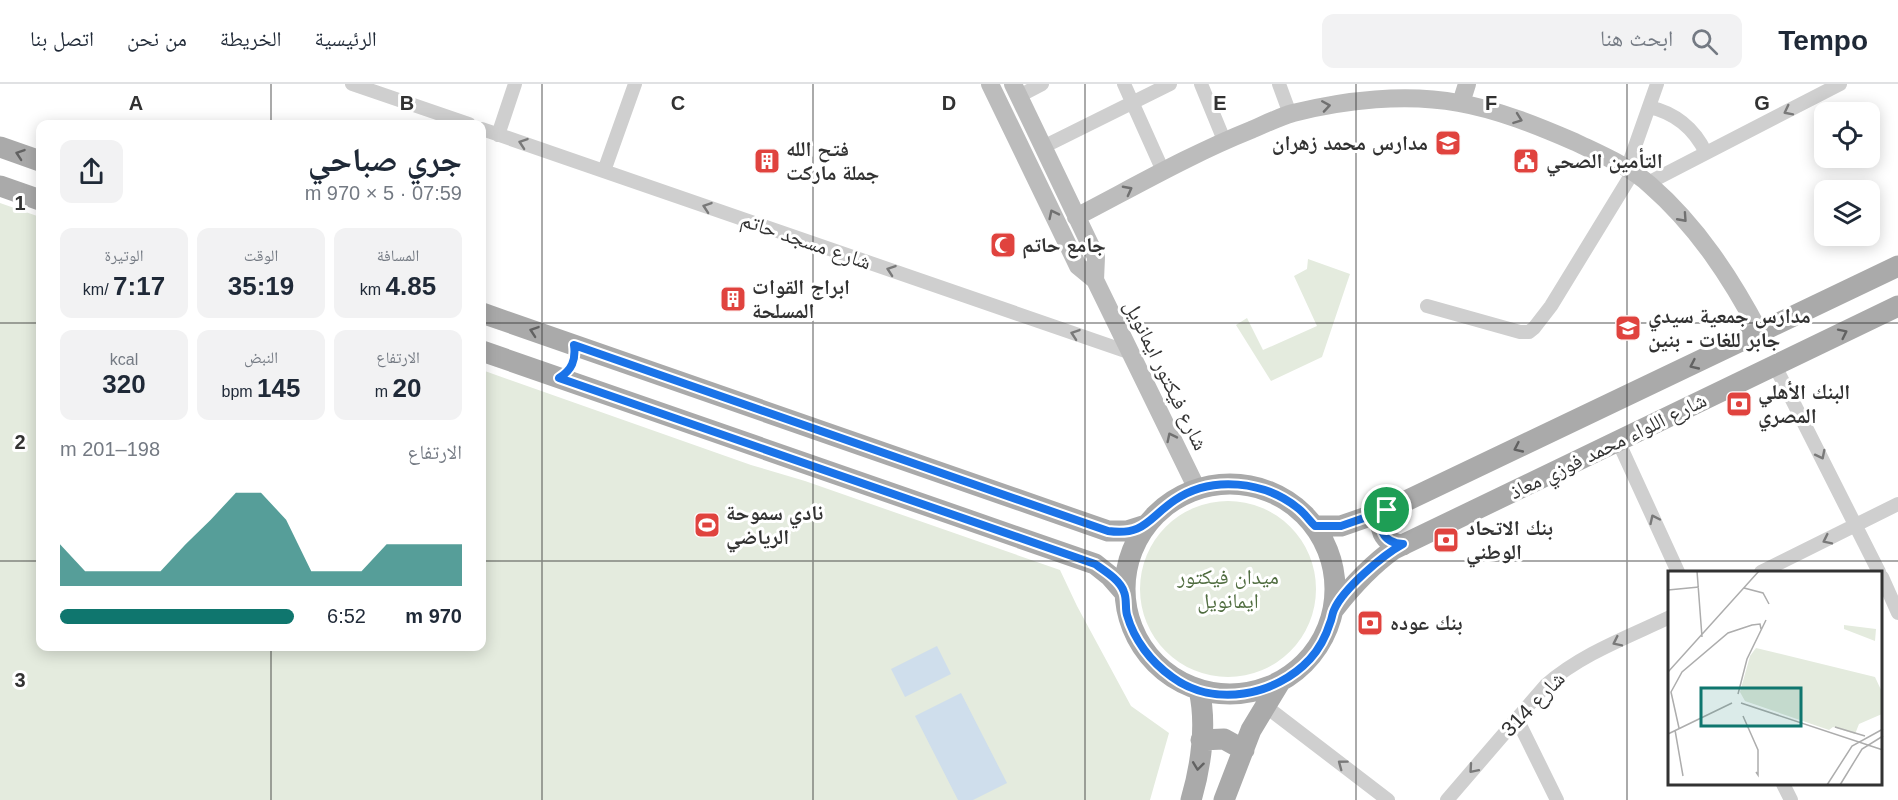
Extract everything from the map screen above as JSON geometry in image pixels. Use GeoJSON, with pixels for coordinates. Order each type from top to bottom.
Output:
{"type":"FeatureCollection","features":[{"type":"Feature","properties":{"kind":"main road"},"geometry":{"type":"LineString","coordinates":[[0,147],[36,160]]}},
{"type":"Feature","properties":{"kind":"main road"},"geometry":{"type":"LineString","coordinates":[[0,186],[36,199]]}},
{"type":"Feature","properties":{"kind":"main road","name":"شارع اللواء محمد فوزي معاذ"},"geometry":{"type":"LineString","coordinates":[[1315,526],[1341,526],[1387,510],[1898,266]]}},
{"type":"Feature","properties":{"kind":"main road","name":"شارع اللواء محمد فوزي معاذ"},"geometry":{"type":"LineString","coordinates":[[1334,609],[1376,562],[1403,544],[1898,306]]}},
{"type":"Feature","properties":{"kind":"main road"},"geometry":{"type":"LineString","coordinates":[[486,314],[1108,531],[1127,531],[1146,525]]}},
{"type":"Feature","properties":{"kind":"main road"},"geometry":{"type":"LineString","coordinates":[[559,378],[571,368],[576,353],[574,345]]}},
{"type":"Feature","properties":{"kind":"main road"},"geometry":{"type":"LineString","coordinates":[[486,352],[1095,564],[1124,591]]}},
{"type":"Feature","properties":{"kind":"main road"},"geometry":{"type":"LineString","coordinates":[[1229,484],[1261,489],[1281,497],[1300,510],[1315,526],[1324,541],[1334,573],[1334,609],[1322,641],[1311,658],[1296,672],[1280,682],[1249,693],[1231,695],[1199,690],[1173,678],[1151,660],[1135,637],[1127,615],[1124,591],[1128,562],[1135,542],[1146,525],[1169,504],[1197,489],[1229,484]]}},
{"type":"Feature","properties":{"kind":"main road"},"geometry":{"type":"LineString","coordinates":[[1387,510],[1380,525],[1382,533],[1387,540],[1395,544],[1403,544]]}},
{"type":"Feature","properties":{"kind":"main road"},"geometry":{"type":"LineString","coordinates":[[1224,800],[1251,730],[1264,705],[1280,682]]}},
{"type":"Feature","properties":{"kind":"main road"},"geometry":{"type":"LineString","coordinates":[[1191,800],[1196,785],[1203,717],[1199,690]]}},
{"type":"Feature","properties":{"kind":"main road"},"geometry":{"type":"LineString","coordinates":[[1201,740],[1224,739],[1244,750]]}},
{"type":"Feature","properties":{"kind":"street"},"geometry":{"type":"LineString","coordinates":[[352,84],[457,120]]}},
{"type":"Feature","properties":{"kind":"street"},"geometry":{"type":"LineString","coordinates":[[498,135],[515,84]]}},
{"type":"Feature","properties":{"kind":"street"},"geometry":{"type":"LineString","coordinates":[[604,171],[635,84]]}},
{"type":"Feature","properties":{"kind":"street","name":"شارع فيكتور ايمانويل"},"geometry":{"type":"LineString","coordinates":[[990,84],[1078,266],[1095,280],[1197,489]]}},
{"type":"Feature","properties":{"kind":"street"},"geometry":{"type":"LineString","coordinates":[[1016,90],[1042,84]]}},
{"type":"Feature","properties":{"kind":"street"},"geometry":{"type":"LineString","coordinates":[[1124,84],[1163,171]]}},
{"type":"Feature","properties":{"kind":"street"},"geometry":{"type":"LineString","coordinates":[[1043,147],[1170,84]]}},
{"type":"Feature","properties":{"kind":"street"},"geometry":{"type":"LineString","coordinates":[[1201,84],[1224,140]]}},
{"type":"Feature","properties":{"kind":"street"},"geometry":{"type":"LineString","coordinates":[[1279,84],[1290,114]]}},
{"type":"Feature","properties":{"kind":"street"},"geometry":{"type":"LineString","coordinates":[[1461,103],[1467,84]]}},
{"type":"Feature","properties":{"kind":"street"},"geometry":{"type":"LineString","coordinates":[[1427,306],[1520,332],[1529,332],[1534,328],[1551,306],[1630,171],[1657,84]]}},
{"type":"Feature","properties":{"kind":"street"},"geometry":{"type":"LineString","coordinates":[[1648,183],[1840,84]]}},
{"type":"Feature","properties":{"kind":"street","name":"شارع فيكتور ايمانويل"},"geometry":{"type":"LineString","coordinates":[[1016,90],[1096,257],[1095,280]]}},
{"type":"Feature","properties":{"kind":"street"},"geometry":{"type":"LineString","coordinates":[[1076,217],[1224,140],[1290,114],[1324,106],[1437,92],[1461,103],[1506,115],[1550,131],[1592,150],[1648,183],[1692,228],[1742,299],[1760,333]]}},
{"type":"Feature","properties":{"kind":"street"},"geometry":{"type":"LineString","coordinates":[[1649,107],[1667,112],[1684,122],[1701,142],[1706,153]]}},
{"type":"Feature","properties":{"kind":"street","name":"شارع مسجد حاتم"},"geometry":{"type":"LineString","coordinates":[[486,130],[1131,353]]}},
{"type":"Feature","properties":{"kind":"street"},"geometry":{"type":"LineString","coordinates":[[1775,366],[1879,571]]}},
{"type":"Feature","properties":{"kind":"street"},"geometry":{"type":"LineString","coordinates":[[1618,441],[1678,571]]}},
{"type":"Feature","properties":{"kind":"street"},"geometry":{"type":"LineString","coordinates":[[1763,571],[1898,504]]}},
{"type":"Feature","properties":{"kind":"street"},"geometry":{"type":"LineString","coordinates":[[1883,582],[1898,613]]}},
{"type":"Feature","properties":{"kind":"street","name":"شارع 314"},"geometry":{"type":"LineString","coordinates":[[1447,800],[1546,685],[1571,666],[1668,617]]}},
{"type":"Feature","properties":{"kind":"street"},"geometry":{"type":"LineString","coordinates":[[1264,705],[1388,800]]}},
{"type":"Feature","properties":{"kind":"street"},"geometry":{"type":"LineString","coordinates":[[1517,719],[1557,800]]}},
{"type":"Feature","properties":{"kind":"street"},"geometry":{"type":"LineString","coordinates":[[1784,785],[1791,800]]}},
{"type":"Feature","properties":{"kind":"green space","name":"نادي سموحة الرياضي"},"geometry":{"type":"Polygon","coordinates":[[[0,203],[36,216],[36,651],[486,651],[486,371],[751,465],[805,481],[1060,570],[1131,706],[1169,733],[1150,800],[0,800],[0,203]]]}},
{"type":"Feature","properties":{"kind":"green space"},"geometry":{"type":"Polygon","coordinates":[[[1308,259],[1350,274],[1322,357],[1271,381],[1236,325],[1247,318],[1263,350],[1317,326],[1294,276],[1307,269],[1308,259]]]}},
{"type":"Feature","properties":{"kind":"green space","name":"ميدان فيكتور ايمانويل"},"geometry":{"type":"Polygon","coordinates":[[[1228,501],[1245,502],[1262,507],[1291,526],[1310,555],[1315,572],[1315,606],[1310,623],[1291,652],[1262,671],[1245,676],[1228,677],[1211,676],[1194,671],[1165,652],[1146,623],[1141,606],[1140,589],[1141,572],[1146,555],[1165,526],[1194,507],[1211,502],[1228,501]]]}},
{"type":"Feature","properties":{"kind":"water"},"geometry":{"type":"Polygon","coordinates":[[[937,646],[951,674],[905,697],[891,669],[937,646]]]}},
{"type":"Feature","properties":{"kind":"water"},"geometry":{"type":"Polygon","coordinates":[[[961,693],[1007,783],[973,800],[958,800],[915,716],[961,693]]]}},
{"type":"Feature","properties":{"kind":"place","name":"مدارس محمد زهران"},"geometry":{"type":"Point","coordinates":[1448,143]}},
{"type":"Feature","properties":{"kind":"place","name":"فتح الله جملة ماركت"},"geometry":{"type":"Point","coordinates":[767,161]}},
{"type":"Feature","properties":{"kind":"place","name":"التأمين الصحي"},"geometry":{"type":"Point","coordinates":[1526,161]}},
{"type":"Feature","properties":{"kind":"place","name":"جامع حاتم"},"geometry":{"type":"Point","coordinates":[1003,245]}},
{"type":"Feature","properties":{"kind":"place","name":"ابراج القوات المسلحة"},"geometry":{"type":"Point","coordinates":[733,299]}},
{"type":"Feature","properties":{"kind":"place","name":"مدارس جمعية سيدي جابر للغات - بنين"},"geometry":{"type":"Point","coordinates":[1628,328]}},
{"type":"Feature","properties":{"kind":"place","name":"البنك الأهلي المصري"},"geometry":{"type":"Point","coordinates":[1739,404]}},
{"type":"Feature","properties":{"kind":"place","name":"نادي سموحة الرياضي"},"geometry":{"type":"Point","coordinates":[707,525]}},
{"type":"Feature","properties":{"kind":"place","name":"بنك الاتحاد الوطني"},"geometry":{"type":"Point","coordinates":[1446,540]}},
{"type":"Feature","properties":{"kind":"place","name":"بنك عوده"},"geometry":{"type":"Point","coordinates":[1370,623]}},
{"type":"Feature","properties":{"kind":"route"},"geometry":{"type":"LineString","coordinates":[[574,345],[1108,531],[1137,529],[1146,525],[1160,510],[1177,498],[1212,485],[1245,485],[1261,489],[1281,497],[1300,510],[1315,526],[1323,528],[1341,526],[1387,510],[1380,525],[1382,533],[1387,540],[1395,544],[1403,544],[1376,562],[1348,591],[1334,609],[1322,641],[1311,658],[1296,672],[1266,688],[1231,695],[1213,693],[1199,690],[1173,678],[1151,660],[1135,637],[1127,615],[1124,591],[1095,564],[559,378],[571,368],[576,353],[574,345]]}}]}
